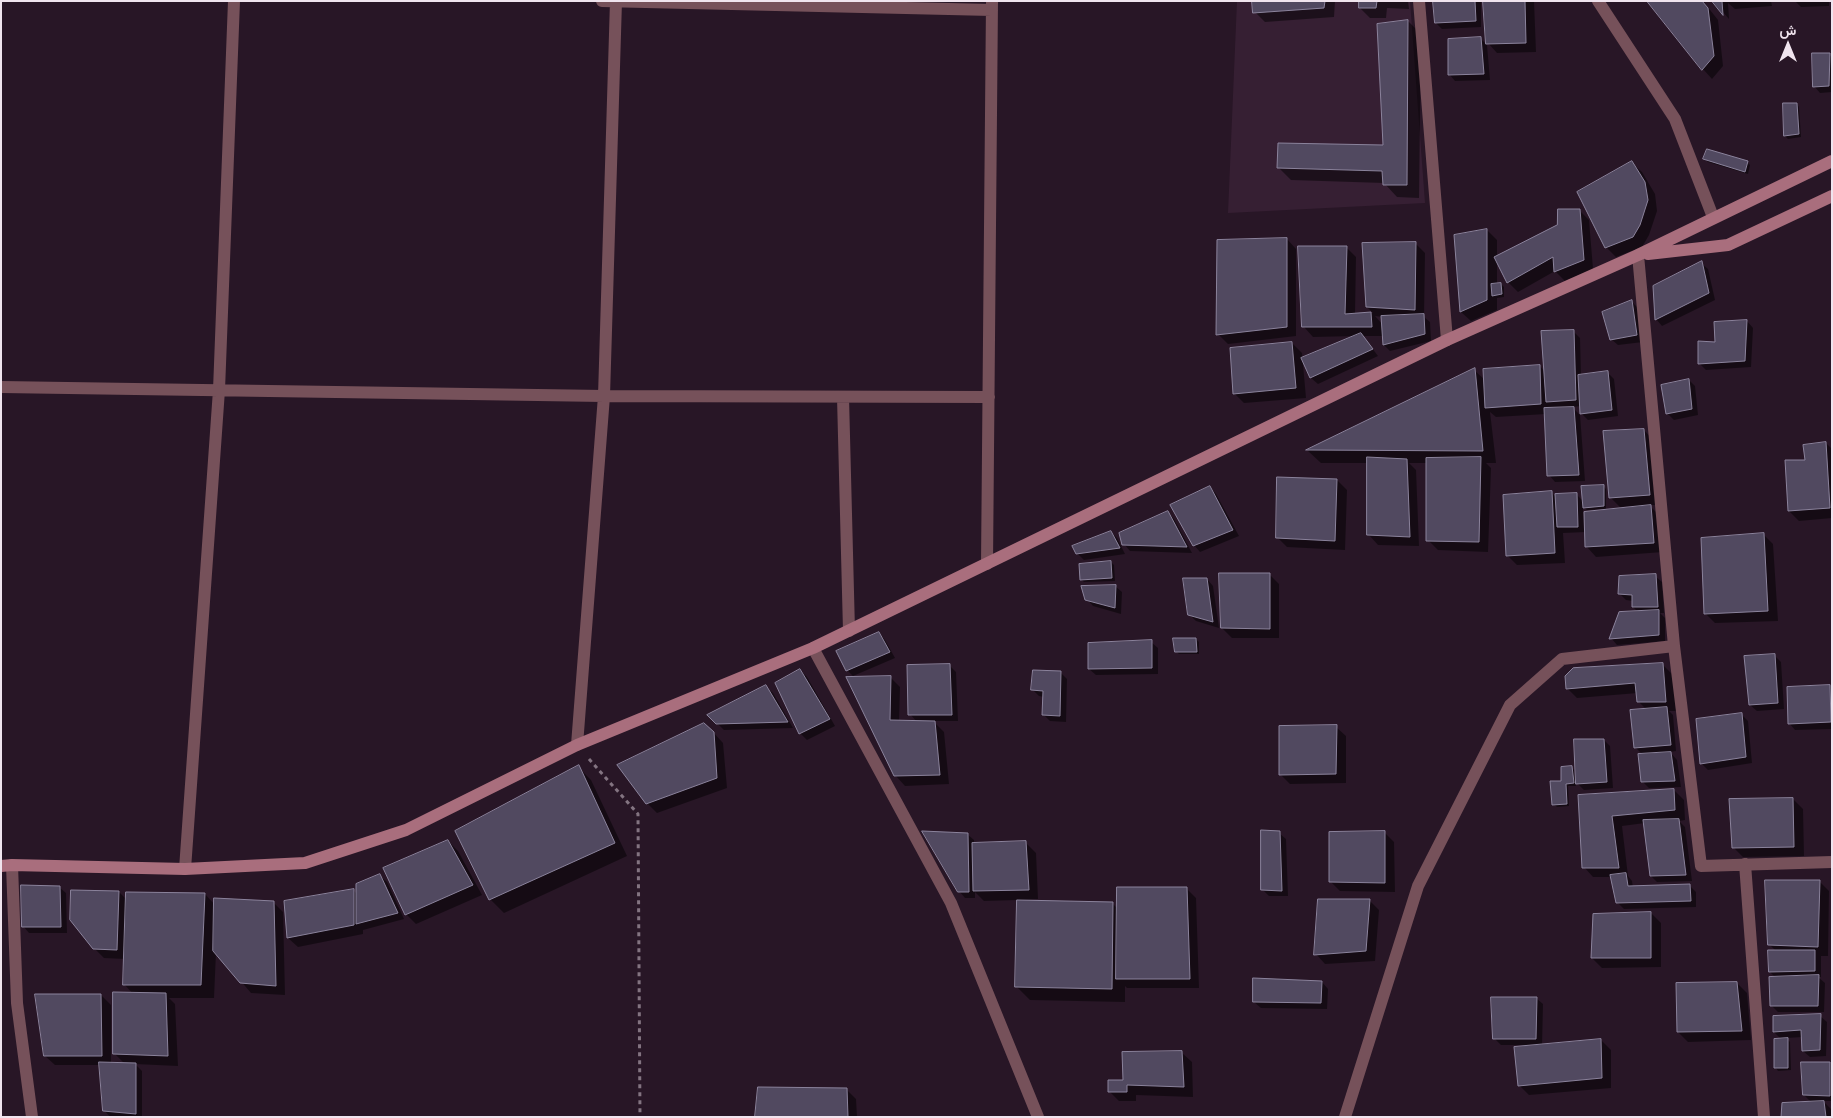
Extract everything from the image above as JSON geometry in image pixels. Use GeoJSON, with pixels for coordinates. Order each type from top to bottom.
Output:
{"type":"FeatureCollection","features":[{"type":"Feature","properties":{"kind":"street"},"geometry":{"type":"LineString","coordinates":[[184,869],[220,390],[234,1]]}},
{"type":"Feature","properties":{"kind":"street"},"geometry":{"type":"LineString","coordinates":[[602,1],[992,6],[987,564]]}},
{"type":"Feature","properties":{"kind":"street"},"geometry":{"type":"LineString","coordinates":[[1419,1],[1447,340]]}},
{"type":"Feature","properties":{"kind":"street"},"geometry":{"type":"LineString","coordinates":[[1598,1],[1675,119],[1713,217]]}},
{"type":"Feature","properties":{"kind":"street"},"geometry":{"type":"LineString","coordinates":[[577,745],[604,396],[616,2]]}},
{"type":"Feature","properties":{"kind":"street"},"geometry":{"type":"LineString","coordinates":[[32,1117],[17,1003],[7,866],[184,869],[305,863],[406,830],[577,745],[813,648],[1447,340],[1638,255],[1832,161]]}},
{"type":"Feature","properties":{"kind":"street"},"geometry":{"type":"LineString","coordinates":[[1638,255],[1728,245],[1832,196]]}},
{"type":"Feature","properties":{"kind":"street"},"geometry":{"type":"LineString","coordinates":[[1638,255],[1674,646],[1701,866],[1832,862]]}},
{"type":"Feature","properties":{"kind":"street"},"geometry":{"type":"LineString","coordinates":[[1,387],[604,396],[988,397]]}},
{"type":"Feature","properties":{"kind":"street"},"geometry":{"type":"LineString","coordinates":[[843,397],[849,630]]}},
{"type":"Feature","properties":{"kind":"street"},"geometry":{"type":"LineString","coordinates":[[1345,1117],[1418,886],[1510,705],[1562,658],[1674,646]]}},
{"type":"Feature","properties":{"kind":"street"},"geometry":{"type":"LineString","coordinates":[[813,648],[951,903],[1038,1117]]}},
{"type":"Feature","properties":{"kind":"street"},"geometry":{"type":"LineString","coordinates":[[1745,864],[1764,1117]]}},
{"type":"Feature","properties":{"kind":"path"},"geometry":{"type":"LineString","coordinates":[[577,745],[638,814],[640,1117]]}},
{"type":"Feature","properties":{"kind":"shaded area"},"geometry":{"type":"Polygon","coordinates":[[[1237,1],[1410,1],[1425,203],[1228,213],[1237,1]]]}},
{"type":"Feature","properties":{"kind":"building"},"geometry":{"type":"Polygon","coordinates":[[[1252,1],[1325,1],[1324,8],[1253,13],[1252,1]]]}},
{"type":"Feature","properties":{"kind":"building"},"geometry":{"type":"Polygon","coordinates":[[[1359,1],[1377,1],[1376,8],[1359,8],[1359,1]]]}},
{"type":"Feature","properties":{"kind":"building"},"geometry":{"type":"Polygon","coordinates":[[[1433,1],[1475,1],[1476,21],[1435,23],[1433,1]]]}},
{"type":"Feature","properties":{"kind":"building"},"geometry":{"type":"Polygon","coordinates":[[[1483,1],[1525,1],[1526,43],[1486,44],[1483,1]]]}},
{"type":"Feature","properties":{"kind":"building"},"geometry":{"type":"Polygon","coordinates":[[[1647,1],[1702,1],[1708,8],[1714,56],[1702,70],[1647,1]]]}},
{"type":"Feature","properties":{"kind":"building"},"geometry":{"type":"Polygon","coordinates":[[[1712,1],[1722,1],[1723,15],[1712,1]]]}},
{"type":"Feature","properties":{"kind":"building"},"geometry":{"type":"Polygon","coordinates":[[[1408,20],[1407,185],[1383,185],[1382,171],[1277,168],[1278,143],[1383,145],[1377,24],[1408,20]]]}},
{"type":"Feature","properties":{"kind":"building"},"geometry":{"type":"Polygon","coordinates":[[[1481,37],[1484,74],[1448,75],[1448,39],[1481,37]]]}},
{"type":"Feature","properties":{"kind":"building"},"geometry":{"type":"Polygon","coordinates":[[[1812,53],[1830,53],[1829,86],[1813,87],[1812,53]]]}},
{"type":"Feature","properties":{"kind":"building"},"geometry":{"type":"Polygon","coordinates":[[[1783,103],[1797,103],[1799,134],[1784,136],[1783,103]]]}},
{"type":"Feature","properties":{"kind":"building"},"geometry":{"type":"Polygon","coordinates":[[[1707,149],[1748,161],[1745,172],[1703,159],[1707,149]]]}},
{"type":"Feature","properties":{"kind":"building"},"geometry":{"type":"Polygon","coordinates":[[[1632,161],[1645,182],[1648,200],[1640,225],[1633,237],[1605,248],[1577,192],[1632,161]]]}},
{"type":"Feature","properties":{"kind":"building"},"geometry":{"type":"Polygon","coordinates":[[[1558,209],[1580,209],[1584,260],[1554,272],[1553,257],[1507,283],[1494,257],[1557,225],[1558,209]]]}},
{"type":"Feature","properties":{"kind":"building"},"geometry":{"type":"Polygon","coordinates":[[[1487,229],[1487,300],[1460,312],[1454,235],[1487,229]]]}},
{"type":"Feature","properties":{"kind":"building"},"geometry":{"type":"Polygon","coordinates":[[[1287,238],[1287,327],[1216,335],[1217,240],[1287,238]]]}},
{"type":"Feature","properties":{"kind":"building"},"geometry":{"type":"Polygon","coordinates":[[[1416,242],[1415,310],[1366,307],[1362,243],[1416,242]]]}},
{"type":"Feature","properties":{"kind":"building"},"geometry":{"type":"Polygon","coordinates":[[[1298,246],[1347,246],[1345,314],[1371,312],[1372,327],[1302,327],[1298,246]]]}},
{"type":"Feature","properties":{"kind":"building"},"geometry":{"type":"Polygon","coordinates":[[[1702,261],[1709,293],[1655,320],[1653,286],[1702,261]]]}},
{"type":"Feature","properties":{"kind":"building"},"geometry":{"type":"Polygon","coordinates":[[[1501,283],[1502,294],[1492,296],[1491,284],[1501,283]]]}},
{"type":"Feature","properties":{"kind":"building"},"geometry":{"type":"Polygon","coordinates":[[[1632,300],[1637,335],[1610,340],[1602,312],[1632,300]]]}},
{"type":"Feature","properties":{"kind":"building"},"geometry":{"type":"Polygon","coordinates":[[[1424,314],[1425,334],[1383,345],[1381,316],[1424,314]]]}},
{"type":"Feature","properties":{"kind":"building"},"geometry":{"type":"Polygon","coordinates":[[[1747,320],[1745,361],[1698,364],[1698,341],[1715,342],[1714,322],[1747,320]]]}},
{"type":"Feature","properties":{"kind":"building"},"geometry":{"type":"Polygon","coordinates":[[[1574,330],[1576,400],[1546,402],[1541,331],[1574,330]]]}},
{"type":"Feature","properties":{"kind":"building"},"geometry":{"type":"Polygon","coordinates":[[[1361,333],[1373,349],[1310,378],[1301,358],[1361,333]]]}},
{"type":"Feature","properties":{"kind":"building"},"geometry":{"type":"Polygon","coordinates":[[[1292,342],[1296,388],[1233,394],[1230,348],[1292,342]]]}},
{"type":"Feature","properties":{"kind":"building"},"geometry":{"type":"Polygon","coordinates":[[[1540,365],[1541,404],[1485,408],[1483,369],[1540,365]]]}},
{"type":"Feature","properties":{"kind":"building"},"geometry":{"type":"Polygon","coordinates":[[[1475,368],[1483,451],[1306,450],[1475,368]]]}},
{"type":"Feature","properties":{"kind":"building"},"geometry":{"type":"Polygon","coordinates":[[[1608,371],[1612,410],[1580,414],[1578,375],[1608,371]]]}},
{"type":"Feature","properties":{"kind":"building"},"geometry":{"type":"Polygon","coordinates":[[[1689,379],[1692,409],[1666,414],[1661,385],[1689,379]]]}},
{"type":"Feature","properties":{"kind":"building"},"geometry":{"type":"Polygon","coordinates":[[[1574,407],[1579,475],[1547,476],[1544,408],[1574,407]]]}},
{"type":"Feature","properties":{"kind":"building"},"geometry":{"type":"Polygon","coordinates":[[[1644,429],[1650,495],[1609,498],[1603,431],[1644,429]]]}},
{"type":"Feature","properties":{"kind":"building"},"geometry":{"type":"Polygon","coordinates":[[[1826,442],[1830,508],[1788,511],[1785,460],[1805,460],[1803,445],[1826,442]]]}},
{"type":"Feature","properties":{"kind":"building"},"geometry":{"type":"Polygon","coordinates":[[[1367,457],[1407,459],[1410,537],[1367,535],[1367,457]]]}},
{"type":"Feature","properties":{"kind":"building"},"geometry":{"type":"Polygon","coordinates":[[[1481,457],[1479,542],[1426,541],[1426,458],[1481,457]]]}},
{"type":"Feature","properties":{"kind":"building"},"geometry":{"type":"Polygon","coordinates":[[[1277,477],[1337,479],[1335,541],[1276,538],[1277,477]]]}},
{"type":"Feature","properties":{"kind":"building"},"geometry":{"type":"Polygon","coordinates":[[[1604,485],[1604,506],[1583,508],[1581,486],[1604,485]]]}},
{"type":"Feature","properties":{"kind":"building"},"geometry":{"type":"Polygon","coordinates":[[[1210,486],[1233,530],[1193,546],[1170,505],[1210,486]]]}},
{"type":"Feature","properties":{"kind":"building"},"geometry":{"type":"Polygon","coordinates":[[[1552,491],[1555,553],[1506,556],[1503,495],[1552,491]]]}},
{"type":"Feature","properties":{"kind":"building"},"geometry":{"type":"Polygon","coordinates":[[[1577,493],[1578,527],[1557,527],[1555,494],[1577,493]]]}},
{"type":"Feature","properties":{"kind":"building"},"geometry":{"type":"Polygon","coordinates":[[[1651,505],[1654,543],[1585,547],[1584,512],[1651,505]]]}},
{"type":"Feature","properties":{"kind":"building"},"geometry":{"type":"Polygon","coordinates":[[[1168,511],[1187,547],[1122,545],[1119,533],[1168,511]]]}},
{"type":"Feature","properties":{"kind":"building"},"geometry":{"type":"Polygon","coordinates":[[[1111,531],[1120,548],[1076,554],[1072,546],[1111,531]]]}},
{"type":"Feature","properties":{"kind":"building"},"geometry":{"type":"Polygon","coordinates":[[[1764,533],[1768,611],[1704,614],[1701,538],[1764,533]]]}},
{"type":"Feature","properties":{"kind":"building"},"geometry":{"type":"Polygon","coordinates":[[[1111,561],[1112,578],[1080,580],[1079,564],[1111,561]]]}},
{"type":"Feature","properties":{"kind":"building"},"geometry":{"type":"Polygon","coordinates":[[[1219,573],[1270,573],[1270,629],[1221,628],[1219,573]]]}},
{"type":"Feature","properties":{"kind":"building"},"geometry":{"type":"Polygon","coordinates":[[[1656,574],[1658,607],[1632,607],[1632,595],[1618,594],[1619,576],[1656,574]]]}},
{"type":"Feature","properties":{"kind":"building"},"geometry":{"type":"Polygon","coordinates":[[[1183,578],[1207,578],[1213,622],[1188,615],[1183,578]]]}},
{"type":"Feature","properties":{"kind":"building"},"geometry":{"type":"Polygon","coordinates":[[[1116,585],[1115,608],[1085,600],[1081,586],[1116,585]]]}},
{"type":"Feature","properties":{"kind":"building"},"geometry":{"type":"Polygon","coordinates":[[[1659,610],[1659,635],[1609,639],[1619,612],[1659,610]]]}},
{"type":"Feature","properties":{"kind":"building"},"geometry":{"type":"Polygon","coordinates":[[[879,632],[890,652],[846,671],[836,651],[879,632]]]}},
{"type":"Feature","properties":{"kind":"building"},"geometry":{"type":"Polygon","coordinates":[[[1173,638],[1196,638],[1197,652],[1175,652],[1173,638]]]}},
{"type":"Feature","properties":{"kind":"building"},"geometry":{"type":"Polygon","coordinates":[[[1152,640],[1152,668],[1088,669],[1088,643],[1152,640]]]}},
{"type":"Feature","properties":{"kind":"building"},"geometry":{"type":"Polygon","coordinates":[[[1775,654],[1778,703],[1749,705],[1744,656],[1775,654]]]}},
{"type":"Feature","properties":{"kind":"building"},"geometry":{"type":"Polygon","coordinates":[[[1663,663],[1666,702],[1637,702],[1635,683],[1566,689],[1565,676],[1573,668],[1663,663]]]}},
{"type":"Feature","properties":{"kind":"building"},"geometry":{"type":"Polygon","coordinates":[[[950,664],[952,715],[908,715],[907,665],[950,664]]]}},
{"type":"Feature","properties":{"kind":"building"},"geometry":{"type":"Polygon","coordinates":[[[800,669],[830,719],[799,734],[775,683],[800,669]]]}},
{"type":"Feature","properties":{"kind":"building"},"geometry":{"type":"Polygon","coordinates":[[[1033,670],[1061,671],[1060,716],[1042,715],[1043,691],[1031,690],[1033,670]]]}},
{"type":"Feature","properties":{"kind":"building"},"geometry":{"type":"Polygon","coordinates":[[[891,676],[890,720],[935,721],[940,775],[894,776],[846,677],[891,676]]]}},
{"type":"Feature","properties":{"kind":"building"},"geometry":{"type":"Polygon","coordinates":[[[766,685],[788,722],[716,724],[707,715],[766,685]]]}},
{"type":"Feature","properties":{"kind":"building"},"geometry":{"type":"Polygon","coordinates":[[[1830,685],[1831,722],[1788,724],[1787,687],[1830,685]]]}},
{"type":"Feature","properties":{"kind":"building"},"geometry":{"type":"Polygon","coordinates":[[[1667,707],[1671,745],[1634,748],[1630,710],[1667,707]]]}},
{"type":"Feature","properties":{"kind":"building"},"geometry":{"type":"Polygon","coordinates":[[[1742,713],[1746,757],[1700,764],[1696,719],[1742,713]]]}},
{"type":"Feature","properties":{"kind":"building"},"geometry":{"type":"Polygon","coordinates":[[[704,723],[714,732],[717,778],[646,804],[617,765],[704,723]]]}},
{"type":"Feature","properties":{"kind":"building"},"geometry":{"type":"Polygon","coordinates":[[[1337,725],[1336,774],[1279,775],[1279,726],[1337,725]]]}},
{"type":"Feature","properties":{"kind":"building"},"geometry":{"type":"Polygon","coordinates":[[[1574,739],[1604,739],[1607,782],[1576,784],[1574,739]]]}},
{"type":"Feature","properties":{"kind":"building"},"geometry":{"type":"Polygon","coordinates":[[[1671,752],[1675,781],[1641,782],[1638,754],[1671,752]]]}},
{"type":"Feature","properties":{"kind":"building"},"geometry":{"type":"Polygon","coordinates":[[[579,765],[615,843],[489,900],[455,831],[579,765]]]}},
{"type":"Feature","properties":{"kind":"building"},"geometry":{"type":"Polygon","coordinates":[[[1572,766],[1574,783],[1566,784],[1567,804],[1552,805],[1550,781],[1561,781],[1561,767],[1572,766]]]}},
{"type":"Feature","properties":{"kind":"building"},"geometry":{"type":"Polygon","coordinates":[[[1674,789],[1675,810],[1612,816],[1619,868],[1582,868],[1578,795],[1674,789]]]}},
{"type":"Feature","properties":{"kind":"building"},"geometry":{"type":"Polygon","coordinates":[[[1793,798],[1794,847],[1732,848],[1729,799],[1793,798]]]}},
{"type":"Feature","properties":{"kind":"building"},"geometry":{"type":"Polygon","coordinates":[[[1679,819],[1686,875],[1650,876],[1643,820],[1679,819]]]}},
{"type":"Feature","properties":{"kind":"building"},"geometry":{"type":"Polygon","coordinates":[[[1261,830],[1280,831],[1282,891],[1261,890],[1261,830]]]}},
{"type":"Feature","properties":{"kind":"building"},"geometry":{"type":"Polygon","coordinates":[[[922,831],[968,833],[969,892],[958,892],[922,831]]]}},
{"type":"Feature","properties":{"kind":"building"},"geometry":{"type":"Polygon","coordinates":[[[1385,831],[1385,883],[1329,882],[1329,832],[1385,831]]]}},
{"type":"Feature","properties":{"kind":"building"},"geometry":{"type":"Polygon","coordinates":[[[448,840],[473,885],[405,915],[383,868],[448,840]]]}},
{"type":"Feature","properties":{"kind":"building"},"geometry":{"type":"Polygon","coordinates":[[[1026,841],[1029,890],[973,891],[972,843],[1026,841]]]}},
{"type":"Feature","properties":{"kind":"building"},"geometry":{"type":"Polygon","coordinates":[[[1626,873],[1628,886],[1690,884],[1691,901],[1616,903],[1610,875],[1626,873]]]}},
{"type":"Feature","properties":{"kind":"building"},"geometry":{"type":"Polygon","coordinates":[[[380,874],[398,913],[356,924],[356,884],[380,874]]]}},
{"type":"Feature","properties":{"kind":"building"},"geometry":{"type":"Polygon","coordinates":[[[1765,880],[1820,880],[1818,947],[1768,945],[1765,880]]]}},
{"type":"Feature","properties":{"kind":"building"},"geometry":{"type":"Polygon","coordinates":[[[21,885],[60,886],[61,927],[22,927],[21,885]]]}},
{"type":"Feature","properties":{"kind":"building"},"geometry":{"type":"Polygon","coordinates":[[[1117,887],[1187,887],[1190,979],[1116,979],[1117,887]]]}},
{"type":"Feature","properties":{"kind":"building"},"geometry":{"type":"Polygon","coordinates":[[[354,889],[354,925],[287,938],[284,901],[354,889]]]}},
{"type":"Feature","properties":{"kind":"building"},"geometry":{"type":"Polygon","coordinates":[[[71,890],[119,891],[117,950],[93,949],[70,920],[71,890]]]}},
{"type":"Feature","properties":{"kind":"building"},"geometry":{"type":"Polygon","coordinates":[[[126,892],[205,893],[201,985],[123,985],[126,892]]]}},
{"type":"Feature","properties":{"kind":"building"},"geometry":{"type":"Polygon","coordinates":[[[214,898],[274,901],[276,986],[240,983],[213,951],[214,898]]]}},
{"type":"Feature","properties":{"kind":"building"},"geometry":{"type":"Polygon","coordinates":[[[1318,899],[1370,899],[1366,951],[1314,955],[1318,899]]]}},
{"type":"Feature","properties":{"kind":"building"},"geometry":{"type":"Polygon","coordinates":[[[1017,900],[1113,902],[1112,989],[1015,987],[1017,900]]]}},
{"type":"Feature","properties":{"kind":"building"},"geometry":{"type":"Polygon","coordinates":[[[1651,912],[1651,958],[1591,958],[1593,914],[1651,912]]]}},
{"type":"Feature","properties":{"kind":"building"},"geometry":{"type":"Polygon","coordinates":[[[1768,950],[1815,950],[1815,971],[1769,972],[1768,950]]]}},
{"type":"Feature","properties":{"kind":"building"},"geometry":{"type":"Polygon","coordinates":[[[1819,975],[1818,1006],[1770,1006],[1769,977],[1819,975]]]}},
{"type":"Feature","properties":{"kind":"building"},"geometry":{"type":"Polygon","coordinates":[[[1253,978],[1322,981],[1321,1003],[1253,1002],[1253,978]]]}},
{"type":"Feature","properties":{"kind":"building"},"geometry":{"type":"Polygon","coordinates":[[[1737,982],[1742,1031],[1677,1032],[1676,983],[1737,982]]]}},
{"type":"Feature","properties":{"kind":"building"},"geometry":{"type":"Polygon","coordinates":[[[113,992],[166,993],[168,1056],[113,1054],[113,992]]]}},
{"type":"Feature","properties":{"kind":"building"},"geometry":{"type":"Polygon","coordinates":[[[35,994],[101,994],[102,1056],[44,1056],[35,994]]]}},
{"type":"Feature","properties":{"kind":"building"},"geometry":{"type":"Polygon","coordinates":[[[1491,997],[1537,997],[1536,1039],[1493,1039],[1491,997]]]}},
{"type":"Feature","properties":{"kind":"building"},"geometry":{"type":"Polygon","coordinates":[[[1821,1014],[1820,1050],[1802,1051],[1801,1030],[1773,1032],[1773,1016],[1821,1014]]]}},
{"type":"Feature","properties":{"kind":"building"},"geometry":{"type":"Polygon","coordinates":[[[1788,1038],[1788,1068],[1774,1068],[1774,1039],[1788,1038]]]}},
{"type":"Feature","properties":{"kind":"building"},"geometry":{"type":"Polygon","coordinates":[[[1601,1039],[1602,1078],[1518,1086],[1514,1047],[1601,1039]]]}},
{"type":"Feature","properties":{"kind":"building"},"geometry":{"type":"Polygon","coordinates":[[[1182,1051],[1184,1087],[1127,1085],[1127,1092],[1108,1092],[1108,1080],[1123,1080],[1122,1052],[1182,1051]]]}},
{"type":"Feature","properties":{"kind":"building"},"geometry":{"type":"Polygon","coordinates":[[[99,1062],[136,1063],[136,1114],[103,1111],[99,1062]]]}},
{"type":"Feature","properties":{"kind":"building"},"geometry":{"type":"Polygon","coordinates":[[[1801,1062],[1830,1062],[1830,1096],[1803,1095],[1801,1062]]]}},
{"type":"Feature","properties":{"kind":"building"},"geometry":{"type":"Polygon","coordinates":[[[758,1087],[847,1088],[848,1117],[755,1117],[758,1087]]]}},
{"type":"Feature","properties":{"kind":"building"},"geometry":{"type":"Polygon","coordinates":[[[1824,1101],[1826,1117],[1781,1117],[1782,1103],[1824,1101]]]}}]}
